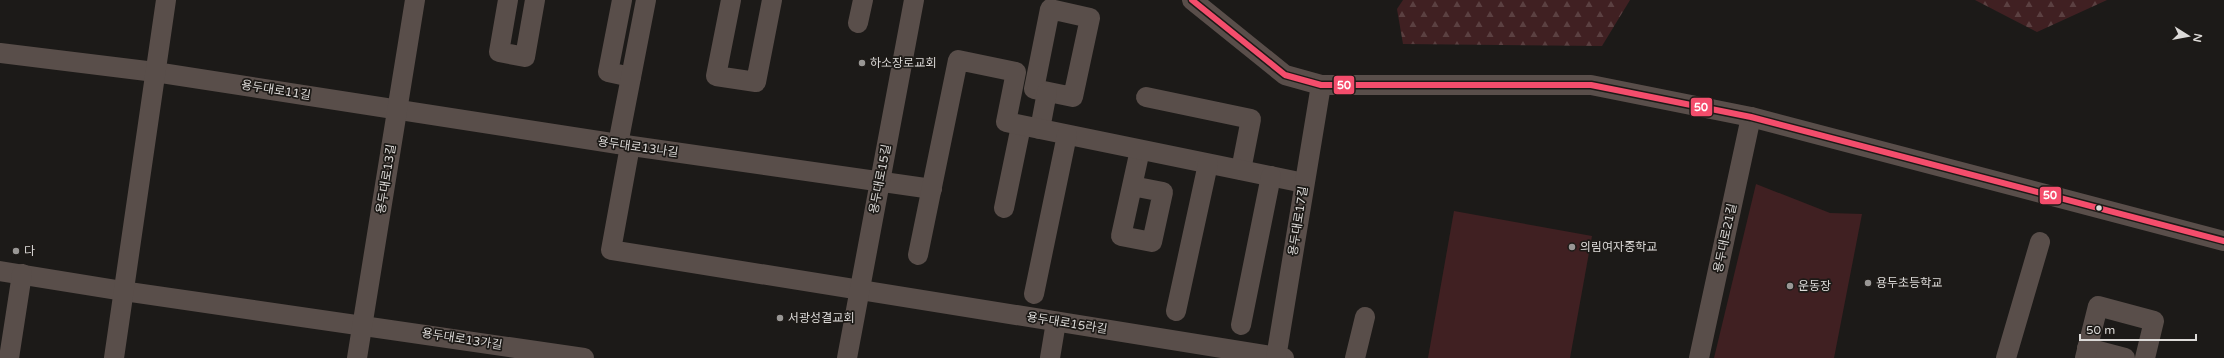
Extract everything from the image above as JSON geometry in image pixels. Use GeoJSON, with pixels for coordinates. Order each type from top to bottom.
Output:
{"type":"FeatureCollection","features":[{"type":"Feature","properties":{"kind":"street"},"geometry":{"type":"LineString","coordinates":[[114,358],[154,72],[166,0]]}},
{"type":"Feature","properties":{"kind":"street","name":"용두대로13길"},"geometry":{"type":"LineString","coordinates":[[357,358],[415,0]]}},
{"type":"Feature","properties":{"kind":"street"},"geometry":{"type":"LineString","coordinates":[[508,0],[498,52],[525,57],[535,0]]}},
{"type":"Feature","properties":{"kind":"street"},"geometry":{"type":"LineString","coordinates":[[622,0],[608,72],[631,77]]}},
{"type":"Feature","properties":{"kind":"street"},"geometry":{"type":"LineString","coordinates":[[624,145],[631,77],[646,0]]}},
{"type":"Feature","properties":{"kind":"street"},"geometry":{"type":"LineString","coordinates":[[731,0],[716,76],[756,82],[772,0]]}},
{"type":"Feature","properties":{"kind":"street"},"geometry":{"type":"LineString","coordinates":[[858,23],[863,0]]}},
{"type":"Feature","properties":{"kind":"street","name":"용두대로15길"},"geometry":{"type":"LineString","coordinates":[[848,358],[859,290],[914,0]]}},
{"type":"Feature","properties":{"kind":"street"},"geometry":{"type":"LineString","coordinates":[[1192,0],[1285,75],[1321,85],[1591,85],[1751,118],[2224,241]]}},
{"type":"Feature","properties":{"kind":"street","name":"용두대로11길"},"geometry":{"type":"LineString","coordinates":[[0,53],[154,72],[397,108]]}},
{"type":"Feature","properties":{"kind":"street"},"geometry":{"type":"LineString","coordinates":[[918,255],[958,60],[1016,72],[1006,122],[1304,183]]}},
{"type":"Feature","properties":{"kind":"street","name":"용두대로17길"},"geometry":{"type":"LineString","coordinates":[[1278,358],[1304,183],[1321,85]]}},
{"type":"Feature","properties":{"kind":"street"},"geometry":{"type":"LineString","coordinates":[[1004,208],[1031,128],[1048,92]]}},
{"type":"Feature","properties":{"kind":"street"},"geometry":{"type":"LineString","coordinates":[[1146,97],[1251,120],[1241,170]]}},
{"type":"Feature","properties":{"kind":"street","name":"용두대로13나길"},"geometry":{"type":"LineString","coordinates":[[397,108],[624,145],[932,189]]}},
{"type":"Feature","properties":{"kind":"street","name":"용두대로21길"},"geometry":{"type":"LineString","coordinates":[[1699,358],[1751,118]]}},
{"type":"Feature","properties":{"kind":"street"},"geometry":{"type":"LineString","coordinates":[[1034,294],[1067,135]]}},
{"type":"Feature","properties":{"kind":"street","name":"용두대로15라길"},"geometry":{"type":"LineString","coordinates":[[624,145],[611,250],[1278,358]]}},
{"type":"Feature","properties":{"kind":"street"},"geometry":{"type":"LineString","coordinates":[[1132,186],[1140,150]]}},
{"type":"Feature","properties":{"kind":"street"},"geometry":{"type":"LineString","coordinates":[[1176,311],[1208,164]]}},
{"type":"Feature","properties":{"kind":"street"},"geometry":{"type":"LineString","coordinates":[[1241,325],[1271,176]]}},
{"type":"Feature","properties":{"kind":"street"},"geometry":{"type":"LineString","coordinates":[[2006,358],[2040,242]]}},
{"type":"Feature","properties":{"kind":"street"},"geometry":{"type":"LineString","coordinates":[[0,271],[123,291],[363,325]]}},
{"type":"Feature","properties":{"kind":"street"},"geometry":{"type":"LineString","coordinates":[[9,358],[22,274]]}},
{"type":"Feature","properties":{"kind":"street"},"geometry":{"type":"LineString","coordinates":[[2125,358],[2086,353],[2098,306],[2154,321],[2144,358]]}},
{"type":"Feature","properties":{"kind":"street"},"geometry":{"type":"LineString","coordinates":[[1355,358],[1365,317]]}},
{"type":"Feature","properties":{"kind":"street"},"geometry":{"type":"LineString","coordinates":[[1050,358],[1056,322]]}},
{"type":"Feature","properties":{"kind":"street","name":"용두대로13가길"},"geometry":{"type":"LineString","coordinates":[[363,325],[584,358]]}},
{"type":"Feature","properties":{"kind":"green space"},"geometry":{"type":"Polygon","coordinates":[[[1403,0],[1630,0],[1602,46],[1403,44],[1397,9],[1403,0]]]}},
{"type":"Feature","properties":{"kind":"green space"},"geometry":{"type":"Polygon","coordinates":[[[1975,0],[2107,0],[2037,32],[1975,0]]]}},
{"type":"Feature","properties":{"kind":"green space","name":"운동장"},"geometry":{"type":"Polygon","coordinates":[[[1756,184],[1830,213],[1862,214],[1834,358],[1714,358],[1756,184]]]}},
{"type":"Feature","properties":{"kind":"green space"},"geometry":{"type":"Polygon","coordinates":[[[1454,211],[1592,236],[1570,358],[1428,358],[1454,211]]]}},
{"type":"Feature","properties":{"kind":"transit line","name":"50"},"geometry":{"type":"LineString","coordinates":[[1192,0],[1285,75],[1321,85],[1591,85],[1751,117],[2224,241]]}},
{"type":"Feature","properties":{"kind":"place","name":"하소장로교회"},"geometry":{"type":"Point","coordinates":[862,63]}},
{"type":"Feature","properties":{"kind":"place","name":"의림여자중학교"},"geometry":{"type":"Point","coordinates":[1572,247]}},
{"type":"Feature","properties":{"kind":"place","name":"다"},"geometry":{"type":"Point","coordinates":[16,251]}},
{"type":"Feature","properties":{"kind":"place","name":"용두초등학교"},"geometry":{"type":"Point","coordinates":[1868,283]}},
{"type":"Feature","properties":{"kind":"place","name":"운동장"},"geometry":{"type":"Point","coordinates":[1790,286]}},
{"type":"Feature","properties":{"kind":"place","name":"서광성결교회"},"geometry":{"type":"Point","coordinates":[780,318]}}]}
